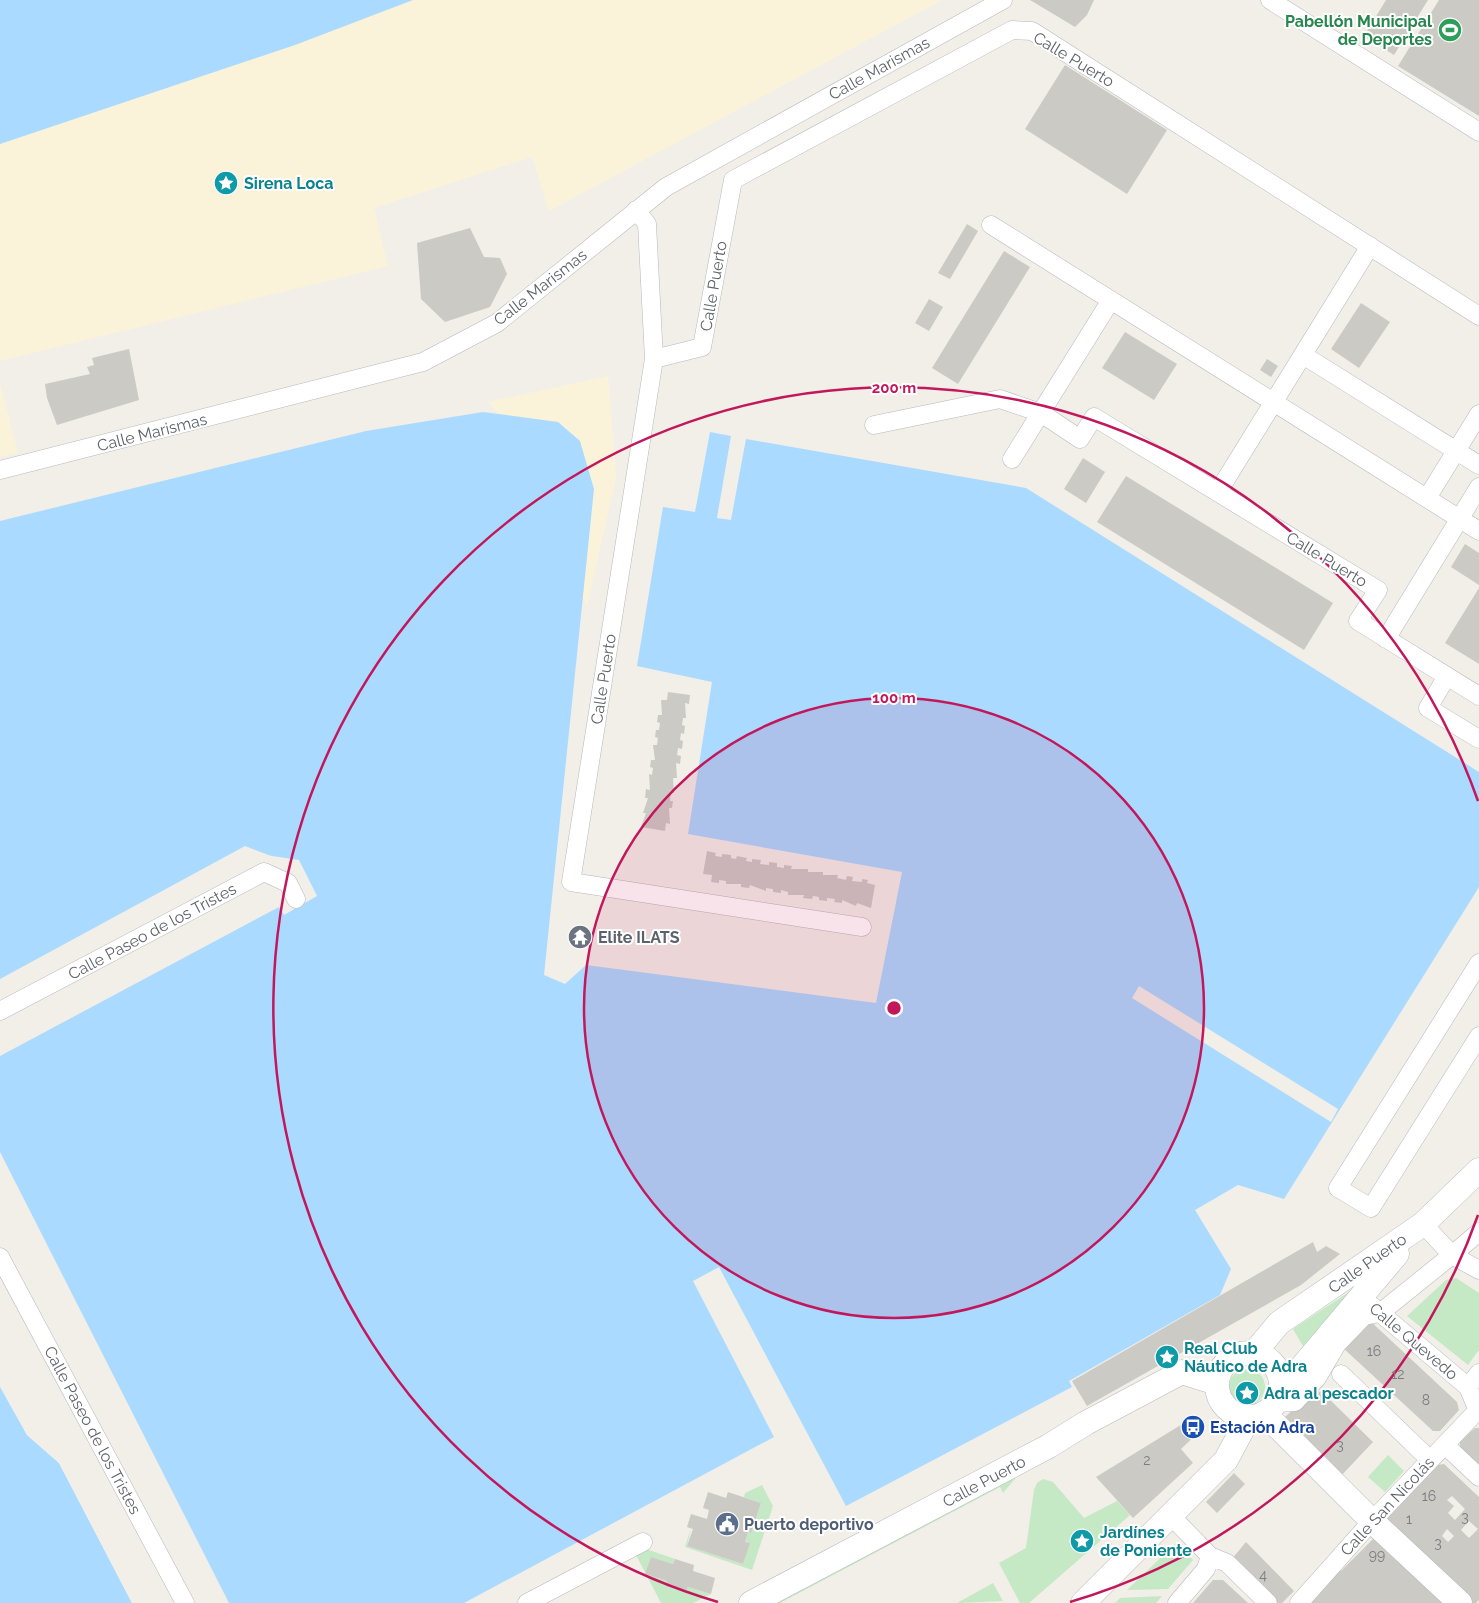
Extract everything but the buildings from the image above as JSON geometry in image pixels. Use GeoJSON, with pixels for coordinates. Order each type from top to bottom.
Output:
{"type":"FeatureCollection","features":[{"type":"Feature","properties":{"kind":"street","name":"Calle Marismas"},"geometry":{"type":"LineString","coordinates":[[0,470],[423,362],[497,323],[666,187],[1003,0]]}},
{"type":"Feature","properties":{"kind":"street"},"geometry":{"type":"LineString","coordinates":[[1270,0],[1479,132]]}},
{"type":"Feature","properties":{"kind":"street","name":"Calle Puerto"},"geometry":{"type":"LineString","coordinates":[[862,927],[571,882],[654,359],[702,347],[733,180],[1012,30],[1032,31],[1479,316]]}},
{"type":"Feature","properties":{"kind":"street"},"geometry":{"type":"LineString","coordinates":[[636,210],[648,224],[654,359]]}},
{"type":"Feature","properties":{"kind":"street"},"geometry":{"type":"LineString","coordinates":[[991,225],[1479,531]]}},
{"type":"Feature","properties":{"kind":"street"},"geometry":{"type":"LineString","coordinates":[[1218,492],[1370,246]]}},
{"type":"Feature","properties":{"kind":"street"},"geometry":{"type":"LineString","coordinates":[[1012,459],[1111,300]]}},
{"type":"Feature","properties":{"kind":"street"},"geometry":{"type":"LineString","coordinates":[[1303,354],[1479,465]]}},
{"type":"Feature","properties":{"kind":"street","name":"Calle Puerto"},"geometry":{"type":"LineString","coordinates":[[874,425],[1000,399],[1041,413],[1080,438],[1094,417],[1378,590],[1358,622],[1479,696]]}},
{"type":"Feature","properties":{"kind":"street"},"geometry":{"type":"LineString","coordinates":[[1427,498],[1479,414]]}},
{"type":"Feature","properties":{"kind":"street"},"geometry":{"type":"LineString","coordinates":[[1386,639],[1479,487]]}},
{"type":"Feature","properties":{"kind":"street"},"geometry":{"type":"LineString","coordinates":[[1447,676],[1428,708],[1479,739]]}},
{"type":"Feature","properties":{"kind":"street","name":"Calle Paseo de los Tristes"},"geometry":{"type":"LineString","coordinates":[[0,1011],[264,872],[288,883],[296,899]]}},
{"type":"Feature","properties":{"kind":"street"},"geometry":{"type":"LineString","coordinates":[[1479,963],[1338,1188],[1371,1208],[1479,1036]]}},
{"type":"Feature","properties":{"kind":"street","name":"Calle Puerto"},"geometry":{"type":"LineString","coordinates":[[1254,1353],[1279,1323],[1423,1224],[1479,1170]]}},
{"type":"Feature","properties":{"kind":"street"},"geometry":{"type":"LineString","coordinates":[[1084,1603],[1226,1460],[1267,1406],[1423,1224],[1452,1255],[1479,1270]]}},
{"type":"Feature","properties":{"kind":"street"},"geometry":{"type":"LineString","coordinates":[[1267,1406],[1281,1383],[1276,1368],[1264,1356],[1254,1353],[1233,1357],[1222,1368],[1217,1383],[1222,1402],[1229,1410],[1267,1406],[1295,1402],[1317,1378],[1337,1344],[1364,1316],[1380,1313],[1479,1232]]}},
{"type":"Feature","properties":{"kind":"street","name":"Calle Paseo de los Tristes"},"geometry":{"type":"LineString","coordinates":[[0,1257],[185,1603]]}},
{"type":"Feature","properties":{"kind":"street","name":"Calle Quevedo"},"geometry":{"type":"LineString","coordinates":[[1361,1297],[1468,1387],[1478,1412]]}},
{"type":"Feature","properties":{"kind":"street","name":"Calle Puerto"},"geometry":{"type":"LineString","coordinates":[[751,1603],[1049,1446],[1086,1423],[1182,1372],[1217,1383]]}},
{"type":"Feature","properties":{"kind":"street"},"geometry":{"type":"LineString","coordinates":[[1468,1387],[1479,1372]]}},
{"type":"Feature","properties":{"kind":"street"},"geometry":{"type":"LineString","coordinates":[[1341,1374],[1430,1460]]}},
{"type":"Feature","properties":{"kind":"street"},"geometry":{"type":"LineString","coordinates":[[1267,1406],[1372,1521],[1460,1603]]}},
{"type":"Feature","properties":{"kind":"street","name":"Calle San Nicolás"},"geometry":{"type":"LineString","coordinates":[[1299,1603],[1372,1521],[1478,1412]]}},
{"type":"Feature","properties":{"kind":"street"},"geometry":{"type":"LineString","coordinates":[[1445,1445],[1479,1477]]}},
{"type":"Feature","properties":{"kind":"street"},"geometry":{"type":"LineString","coordinates":[[1170,1515],[1210,1556],[1227,1563],[1268,1603]]}},
{"type":"Feature","properties":{"kind":"street"},"geometry":{"type":"LineString","coordinates":[[526,1603],[643,1542]]}},
{"type":"Feature","properties":{"kind":"street"},"geometry":{"type":"LineString","coordinates":[[1176,1603],[1206,1568],[1210,1556]]}},
{"type":"Feature","properties":{"kind":"green space"},"geometry":{"type":"Polygon","coordinates":[[[1456,1278],[1479,1293],[1479,1350],[1468,1365],[1407,1316],[1446,1280],[1456,1278]]]}},
{"type":"Feature","properties":{"kind":"green space"},"geometry":{"type":"Polygon","coordinates":[[[1352,1290],[1303,1346],[1293,1329],[1352,1290]]]}},
{"type":"Feature","properties":{"kind":"green space"},"geometry":{"type":"Polygon","coordinates":[[[1247,1369],[1259,1375],[1265,1387],[1259,1399],[1247,1405],[1235,1399],[1229,1387],[1235,1375],[1247,1369]]]}},
{"type":"Feature","properties":{"kind":"green space"},"geometry":{"type":"Polygon","coordinates":[[[1388,1455],[1404,1471],[1385,1492],[1368,1477],[1388,1455]]]}},
{"type":"Feature","properties":{"kind":"green space"},"geometry":{"type":"Polygon","coordinates":[[[1019,1474],[1003,1493],[1000,1487],[780,1603],[774,1603],[1019,1474]]]}},
{"type":"Feature","properties":{"kind":"green space"},"geometry":{"type":"Polygon","coordinates":[[[1043,1479],[1053,1482],[1084,1518],[1117,1501],[1130,1515],[1029,1603],[1020,1603],[999,1563],[1026,1548],[1034,1490],[1037,1483],[1043,1479]]]}},
{"type":"Feature","properties":{"kind":"green space"},"geometry":{"type":"Polygon","coordinates":[[[762,1485],[773,1506],[752,1570],[685,1547],[691,1528],[687,1546],[743,1564],[749,1543],[745,1542],[748,1532],[751,1533],[761,1503],[744,1497],[745,1493],[762,1485]]]}},
{"type":"Feature","properties":{"kind":"green space"},"geometry":{"type":"Polygon","coordinates":[[[1176,1543],[1193,1560],[1168,1589],[1127,1590],[1176,1543]]]}},
{"type":"Feature","properties":{"kind":"green space"},"geometry":{"type":"Polygon","coordinates":[[[643,1548],[675,1559],[673,1564],[651,1557],[646,1574],[667,1581],[665,1586],[686,1592],[688,1587],[711,1594],[693,1603],[661,1603],[635,1553],[643,1548]]]}},
{"type":"Feature","properties":{"kind":"green space"},"geometry":{"type":"Polygon","coordinates":[[[993,1583],[1003,1601],[957,1603],[993,1583]]]}},
{"type":"Feature","properties":{"kind":"green space"},"geometry":{"type":"Polygon","coordinates":[[[1162,1596],[1156,1603],[1115,1603],[1120,1598],[1162,1596]]]}},
{"type":"Feature","properties":{"kind":"sand","name":"Sirena Loca"},"geometry":{"type":"Polygon","coordinates":[[[413,0],[942,0],[549,211],[532,157],[374,208],[388,266],[0,361],[0,144],[295,45],[413,0]]]}},
{"type":"Feature","properties":{"kind":"sand"},"geometry":{"type":"Polygon","coordinates":[[[608,376],[616,477],[587,606],[519,436],[488,402],[608,376]]]}},
{"type":"Feature","properties":{"kind":"sand"},"geometry":{"type":"Polygon","coordinates":[[[0,384],[18,453],[0,457],[0,384]]]}},
{"type":"Feature","properties":{"kind":"water"},"geometry":{"type":"Polygon","coordinates":[[[0,0],[413,0],[295,45],[0,144],[0,0]]]}},
{"type":"Feature","properties":{"kind":"water"},"geometry":{"type":"Polygon","coordinates":[[[483,412],[558,422],[580,441],[594,489],[544,975],[565,984],[586,965],[876,1003],[902,872],[688,834],[712,682],[637,666],[663,507],[695,512],[710,432],[731,436],[717,518],[731,520],[746,439],[1026,488],[1479,772],[1479,887],[1284,1199],[1238,1185],[1195,1210],[1231,1269],[1220,1295],[1069,1381],[1072,1387],[846,1506],[719,1267],[693,1281],[774,1437],[464,1603],[229,1603],[0,1152],[0,1056],[279,907],[284,915],[317,896],[299,860],[252,853],[0,981],[0,521],[366,431],[483,412]]]}},
{"type":"Feature","properties":{"kind":"water"},"geometry":{"type":"Polygon","coordinates":[[[0,1387],[27,1435],[59,1463],[132,1603],[0,1603],[0,1387]]]}},
{"type":"Feature","properties":{"kind":"pier"},"geometry":{"type":"Polygon","coordinates":[[[245,846],[271,856],[267,858],[253,856],[0,984],[0,979],[245,846]]]}},
{"type":"Feature","properties":{"kind":"pier"},"geometry":{"type":"Polygon","coordinates":[[[1139,986],[1338,1109],[1331,1122],[1132,998],[1139,986]]]}},
{"type":"Feature","properties":{"kind":"pier"},"geometry":{"type":"Polygon","coordinates":[[[0,1385],[29,1434],[61,1462],[135,1603],[132,1603],[59,1463],[27,1435],[0,1385]]]}},
{"type":"Feature","properties":{"kind":"place","name":"Pabellón Municipal de Deportes"},"geometry":{"type":"Point","coordinates":[1450,30]}},
{"type":"Feature","properties":{"kind":"place","name":"Sirena Loca"},"geometry":{"type":"Point","coordinates":[226,183]}},
{"type":"Feature","properties":{"kind":"place","name":"Elite ILATS"},"geometry":{"type":"Point","coordinates":[580,937]}},
{"type":"Feature","properties":{"kind":"place","name":"Real Club Náutico de Adra"},"geometry":{"type":"Point","coordinates":[1167,1357]}},
{"type":"Feature","properties":{"kind":"place","name":"Adra al pescador"},"geometry":{"type":"Point","coordinates":[1247,1393]}},
{"type":"Feature","properties":{"kind":"place","name":"Estación Adra"},"geometry":{"type":"Point","coordinates":[1193,1427]}},
{"type":"Feature","properties":{"kind":"place","name":"Puerto deportivo"},"geometry":{"type":"Point","coordinates":[727,1524]}},
{"type":"Feature","properties":{"kind":"place","name":"Jardínes de Poniente"},"geometry":{"type":"Point","coordinates":[1082,1541]}}]}
